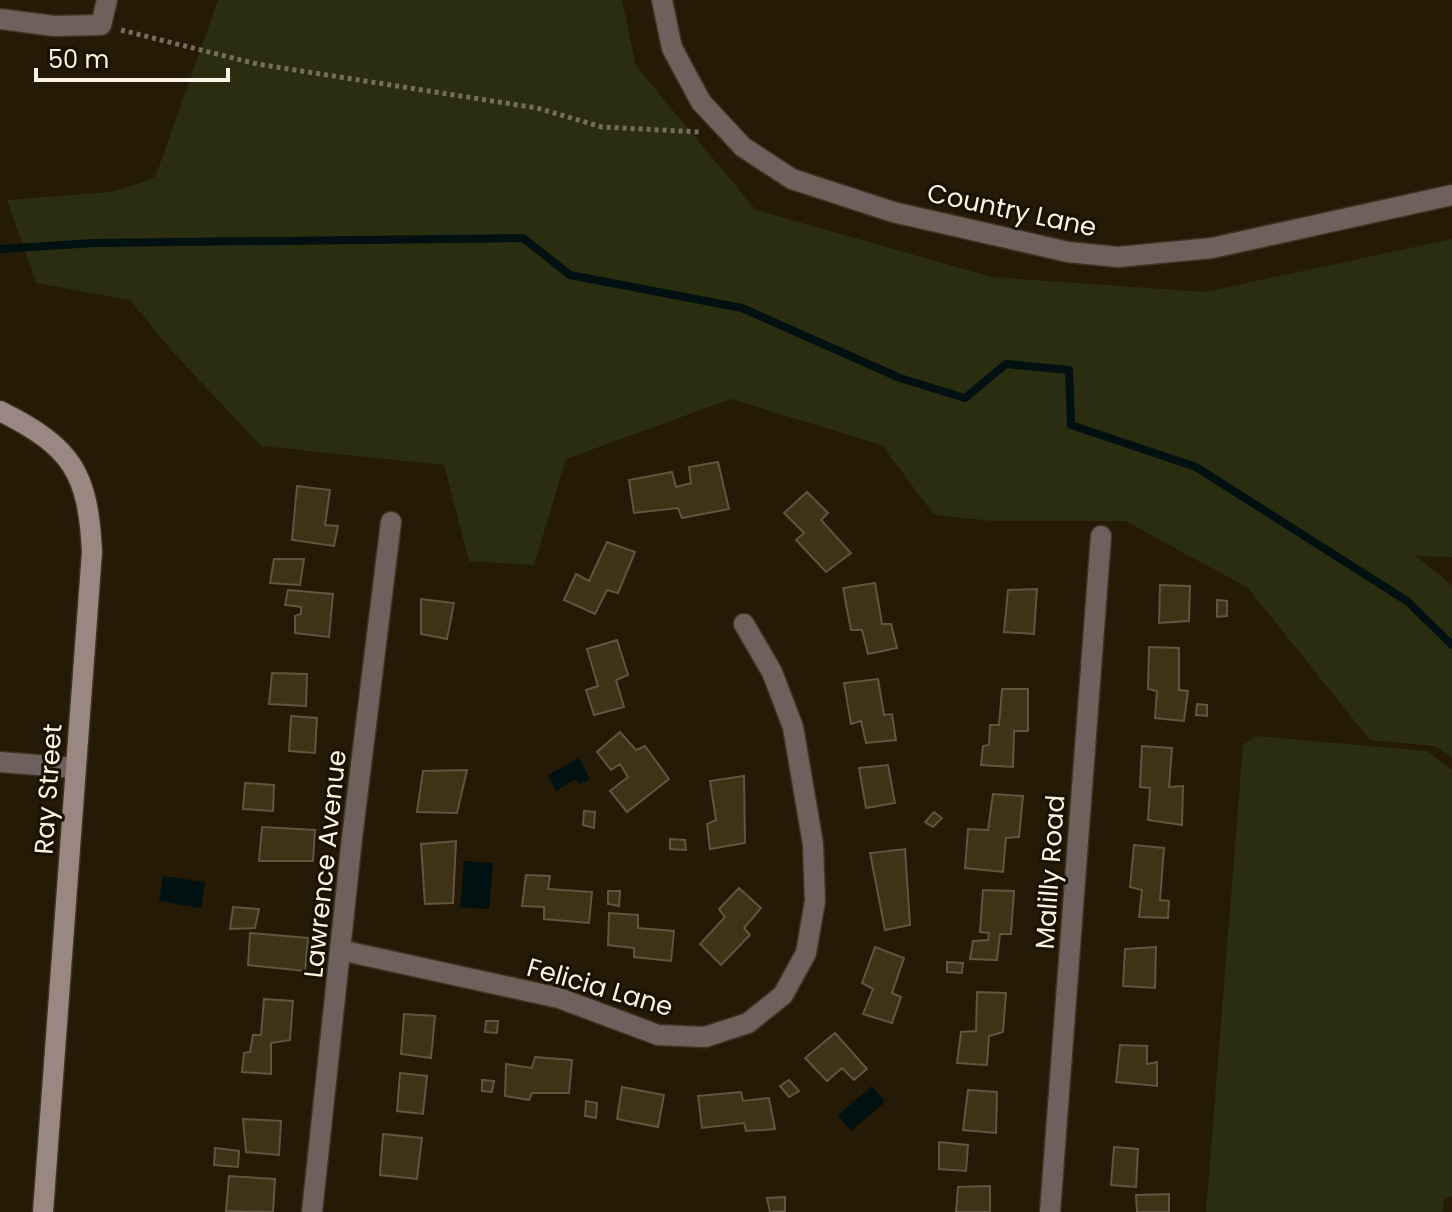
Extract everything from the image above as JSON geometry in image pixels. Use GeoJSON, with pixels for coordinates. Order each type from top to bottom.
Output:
{"type":"FeatureCollection","features":[{"type":"Feature","properties":{"kind":"street"},"geometry":{"type":"LineString","coordinates":[[0,19],[54,26],[101,25],[107,0]]}},
{"type":"Feature","properties":{"kind":"street","name":"Country Lane"},"geometry":{"type":"LineString","coordinates":[[662,0],[672,48],[701,102],[743,147],[792,179],[843,198],[1068,252],[1118,257],[1212,248],[1452,195]]}},
{"type":"Feature","properties":{"kind":"street","name":"Ray Street"},"geometry":{"type":"LineString","coordinates":[[0,411],[53,443],[75,467],[86,494],[92,552],[43,1212]]}},
{"type":"Feature","properties":{"kind":"street","name":"Lawrence Avenue"},"geometry":{"type":"LineString","coordinates":[[312,1212],[391,522]]}},
{"type":"Feature","properties":{"kind":"street","name":"Malilly Road"},"geometry":{"type":"LineString","coordinates":[[1050,1212],[1101,536]]}},
{"type":"Feature","properties":{"kind":"street","name":"Felicia Lane"},"geometry":{"type":"LineString","coordinates":[[340,950],[559,998],[658,1035],[705,1037],[748,1023],[783,995],[806,953],[815,901],[813,844],[793,727],[772,672],[744,624]]}},
{"type":"Feature","properties":{"kind":"street"},"geometry":{"type":"LineString","coordinates":[[0,762],[75,768]]}},
{"type":"Feature","properties":{"kind":"path"},"geometry":{"type":"LineString","coordinates":[[101,25],[257,64],[537,108],[602,127],[651,132],[729,132]]}},
{"type":"Feature","properties":{"kind":"green space"},"geometry":{"type":"Polygon","coordinates":[[[218,0],[622,0],[636,66],[756,210],[992,277],[1205,292],[1452,239],[1452,557],[1416,556],[1452,585],[1452,758],[1435,746],[1370,740],[1248,588],[1125,521],[993,521],[934,515],[882,445],[731,399],[566,459],[534,565],[469,561],[444,465],[261,446],[171,350],[130,300],[36,283],[7,200],[111,192],[155,178],[218,0]]]}},
{"type":"Feature","properties":{"kind":"green space"},"geometry":{"type":"Polygon","coordinates":[[[1256,736],[1427,751],[1452,770],[1452,1196],[1444,1200],[1443,1212],[1206,1212],[1243,745],[1256,736]]]}},
{"type":"Feature","properties":{"kind":"shaded area"},"geometry":{"type":"Polygon","coordinates":[[[579,758],[590,779],[579,784],[576,779],[556,791],[548,775],[579,758]]]}},
{"type":"Feature","properties":{"kind":"shaded area"},"geometry":{"type":"Polygon","coordinates":[[[464,861],[493,863],[489,909],[460,907],[464,861]]]}},
{"type":"Feature","properties":{"kind":"shaded area"},"geometry":{"type":"Polygon","coordinates":[[[163,876],[205,882],[201,908],[159,901],[163,876]]]}},
{"type":"Feature","properties":{"kind":"shaded area"},"geometry":{"type":"Polygon","coordinates":[[[872,1086],[885,1102],[851,1131],[838,1115],[872,1086]]]}},
{"type":"Feature","properties":{"kind":"building"},"geometry":{"type":"Polygon","coordinates":[[[718,462],[729,509],[682,518],[678,508],[634,513],[629,480],[672,472],[676,487],[691,483],[689,467],[718,462]]]}},
{"type":"Feature","properties":{"kind":"building"},"geometry":{"type":"Polygon","coordinates":[[[297,486],[330,490],[325,525],[338,526],[334,546],[292,540],[297,486]]]}},
{"type":"Feature","properties":{"kind":"building"},"geometry":{"type":"Polygon","coordinates":[[[807,492],[828,513],[821,520],[851,553],[826,572],[796,540],[804,533],[784,513],[807,492]]]}},
{"type":"Feature","properties":{"kind":"building"},"geometry":{"type":"Polygon","coordinates":[[[607,542],[635,552],[618,593],[607,590],[595,614],[564,600],[576,574],[589,581],[607,542]]]}},
{"type":"Feature","properties":{"kind":"building"},"geometry":{"type":"Polygon","coordinates":[[[274,559],[304,559],[300,585],[270,583],[274,559]]]}},
{"type":"Feature","properties":{"kind":"building"},"geometry":{"type":"Polygon","coordinates":[[[875,583],[882,624],[891,624],[897,648],[868,654],[862,630],[851,630],[843,588],[875,583]]]}},
{"type":"Feature","properties":{"kind":"building"},"geometry":{"type":"Polygon","coordinates":[[[1160,585],[1190,586],[1189,621],[1159,623],[1160,585]]]}},
{"type":"Feature","properties":{"kind":"building"},"geometry":{"type":"Polygon","coordinates":[[[1037,589],[1034,634],[1004,632],[1008,590],[1037,589]]]}},
{"type":"Feature","properties":{"kind":"building"},"geometry":{"type":"Polygon","coordinates":[[[288,590],[333,594],[329,637],[295,633],[295,616],[301,614],[301,607],[285,605],[288,590]]]}},
{"type":"Feature","properties":{"kind":"building"},"geometry":{"type":"Polygon","coordinates":[[[421,599],[454,603],[447,639],[421,634],[421,599]]]}},
{"type":"Feature","properties":{"kind":"building"},"geometry":{"type":"Polygon","coordinates":[[[1217,600],[1227,601],[1227,616],[1217,617],[1217,600]]]}},
{"type":"Feature","properties":{"kind":"building"},"geometry":{"type":"Polygon","coordinates":[[[617,640],[628,675],[616,680],[624,707],[594,715],[586,690],[598,686],[587,649],[617,640]]]}},
{"type":"Feature","properties":{"kind":"building"},"geometry":{"type":"Polygon","coordinates":[[[1149,647],[1179,648],[1179,690],[1188,691],[1184,721],[1155,718],[1157,691],[1148,689],[1149,647]]]}},
{"type":"Feature","properties":{"kind":"building"},"geometry":{"type":"Polygon","coordinates":[[[272,673],[307,674],[306,706],[269,704],[272,673]]]}},
{"type":"Feature","properties":{"kind":"building"},"geometry":{"type":"Polygon","coordinates":[[[878,679],[884,715],[892,714],[896,740],[866,743],[861,721],[851,724],[844,683],[878,679]]]}},
{"type":"Feature","properties":{"kind":"building"},"geometry":{"type":"Polygon","coordinates":[[[1002,689],[1028,689],[1028,731],[1014,731],[1013,767],[981,765],[983,746],[989,745],[990,725],[999,725],[1002,689]]]}},
{"type":"Feature","properties":{"kind":"building"},"geometry":{"type":"Polygon","coordinates":[[[1197,704],[1207,705],[1207,716],[1196,715],[1197,704]]]}},
{"type":"Feature","properties":{"kind":"building"},"geometry":{"type":"Polygon","coordinates":[[[291,716],[317,718],[315,753],[289,751],[291,716]]]}},
{"type":"Feature","properties":{"kind":"building"},"geometry":{"type":"Polygon","coordinates":[[[620,732],[636,750],[645,746],[669,779],[627,812],[610,791],[628,777],[620,764],[611,770],[597,752],[620,732]]]}},
{"type":"Feature","properties":{"kind":"building"},"geometry":{"type":"Polygon","coordinates":[[[1142,746],[1172,748],[1169,787],[1183,786],[1182,825],[1148,820],[1150,788],[1140,787],[1142,746]]]}},
{"type":"Feature","properties":{"kind":"building"},"geometry":{"type":"Polygon","coordinates":[[[888,765],[895,803],[866,808],[859,768],[888,765]]]}},
{"type":"Feature","properties":{"kind":"building"},"geometry":{"type":"Polygon","coordinates":[[[467,770],[457,813],[417,812],[423,771],[467,770]]]}},
{"type":"Feature","properties":{"kind":"building"},"geometry":{"type":"Polygon","coordinates":[[[744,776],[745,843],[710,849],[707,824],[716,820],[710,781],[744,776]]]}},
{"type":"Feature","properties":{"kind":"building"},"geometry":{"type":"Polygon","coordinates":[[[245,783],[274,785],[273,811],[243,809],[245,783]]]}},
{"type":"Feature","properties":{"kind":"building"},"geometry":{"type":"Polygon","coordinates":[[[993,794],[1023,796],[1019,837],[1006,838],[1003,872],[965,868],[968,829],[988,830],[993,794]]]}},
{"type":"Feature","properties":{"kind":"building"},"geometry":{"type":"Polygon","coordinates":[[[584,811],[595,812],[594,828],[583,825],[584,811]]]}},
{"type":"Feature","properties":{"kind":"building"},"geometry":{"type":"Polygon","coordinates":[[[934,812],[942,818],[933,827],[925,822],[934,812]]]}},
{"type":"Feature","properties":{"kind":"building"},"geometry":{"type":"Polygon","coordinates":[[[262,827],[315,830],[313,861],[259,861],[262,827]]]}},
{"type":"Feature","properties":{"kind":"building"},"geometry":{"type":"Polygon","coordinates":[[[670,839],[685,840],[686,850],[670,849],[670,839]]]}},
{"type":"Feature","properties":{"kind":"building"},"geometry":{"type":"Polygon","coordinates":[[[456,841],[453,903],[425,904],[421,844],[456,841]]]}},
{"type":"Feature","properties":{"kind":"building"},"geometry":{"type":"Polygon","coordinates":[[[1134,845],[1164,848],[1160,900],[1169,901],[1168,918],[1139,917],[1142,890],[1130,887],[1134,845]]]}},
{"type":"Feature","properties":{"kind":"building"},"geometry":{"type":"Polygon","coordinates":[[[905,849],[910,925],[885,930],[870,853],[905,849]]]}},
{"type":"Feature","properties":{"kind":"building"},"geometry":{"type":"Polygon","coordinates":[[[526,875],[550,876],[548,889],[592,892],[589,923],[544,919],[544,907],[522,906],[526,875]]]}},
{"type":"Feature","properties":{"kind":"building"},"geometry":{"type":"Polygon","coordinates":[[[739,888],[761,908],[744,928],[750,935],[721,965],[700,944],[725,917],[719,909],[739,888]]]}},
{"type":"Feature","properties":{"kind":"building"},"geometry":{"type":"Polygon","coordinates":[[[983,890],[1014,891],[1011,934],[1000,934],[997,960],[970,959],[973,941],[988,940],[989,933],[980,932],[983,890]]]}},
{"type":"Feature","properties":{"kind":"building"},"geometry":{"type":"Polygon","coordinates":[[[608,891],[620,891],[619,906],[608,904],[608,891]]]}},
{"type":"Feature","properties":{"kind":"building"},"geometry":{"type":"Polygon","coordinates":[[[233,907],[259,909],[255,928],[230,929],[233,907]]]}},
{"type":"Feature","properties":{"kind":"building"},"geometry":{"type":"Polygon","coordinates":[[[609,913],[638,915],[638,928],[674,931],[671,961],[634,957],[634,948],[608,945],[609,913]]]}},
{"type":"Feature","properties":{"kind":"building"},"geometry":{"type":"Polygon","coordinates":[[[250,933],[308,938],[305,971],[248,965],[250,933]]]}},
{"type":"Feature","properties":{"kind":"building"},"geometry":{"type":"Polygon","coordinates":[[[875,947],[904,958],[892,993],[901,997],[892,1023],[863,1014],[873,989],[862,983],[875,947]]]}},
{"type":"Feature","properties":{"kind":"building"},"geometry":{"type":"Polygon","coordinates":[[[1156,947],[1155,988],[1123,986],[1125,949],[1156,947]]]}},
{"type":"Feature","properties":{"kind":"building"},"geometry":{"type":"Polygon","coordinates":[[[947,962],[963,963],[962,973],[947,972],[947,962]]]}},
{"type":"Feature","properties":{"kind":"building"},"geometry":{"type":"Polygon","coordinates":[[[977,992],[1006,993],[1003,1032],[989,1036],[987,1065],[957,1063],[961,1032],[976,1031],[977,992]]]}},
{"type":"Feature","properties":{"kind":"building"},"geometry":{"type":"Polygon","coordinates":[[[264,999],[293,1001],[290,1040],[271,1043],[271,1074],[242,1072],[244,1053],[250,1052],[253,1035],[261,1035],[264,999]]]}},
{"type":"Feature","properties":{"kind":"building"},"geometry":{"type":"Polygon","coordinates":[[[404,1014],[435,1016],[431,1058],[401,1054],[404,1014]]]}},
{"type":"Feature","properties":{"kind":"building"},"geometry":{"type":"Polygon","coordinates":[[[486,1021],[498,1021],[497,1033],[485,1032],[486,1021]]]}},
{"type":"Feature","properties":{"kind":"building"},"geometry":{"type":"Polygon","coordinates":[[[835,1033],[867,1069],[854,1080],[842,1068],[827,1081],[805,1058],[835,1033]]]}},
{"type":"Feature","properties":{"kind":"building"},"geometry":{"type":"Polygon","coordinates":[[[1120,1045],[1147,1046],[1147,1064],[1157,1062],[1157,1086],[1116,1082],[1120,1045]]]}},
{"type":"Feature","properties":{"kind":"building"},"geometry":{"type":"Polygon","coordinates":[[[535,1057],[572,1060],[569,1093],[532,1093],[529,1100],[505,1096],[506,1064],[532,1068],[535,1057]]]}},
{"type":"Feature","properties":{"kind":"building"},"geometry":{"type":"Polygon","coordinates":[[[400,1073],[427,1076],[423,1114],[397,1111],[400,1073]]]}},
{"type":"Feature","properties":{"kind":"building"},"geometry":{"type":"Polygon","coordinates":[[[482,1080],[494,1081],[492,1092],[482,1091],[482,1080]]]}},
{"type":"Feature","properties":{"kind":"building"},"geometry":{"type":"Polygon","coordinates":[[[789,1080],[799,1091],[789,1097],[780,1086],[789,1080]]]}},
{"type":"Feature","properties":{"kind":"building"},"geometry":{"type":"Polygon","coordinates":[[[622,1087],[664,1095],[658,1127],[617,1119],[622,1087]]]}},
{"type":"Feature","properties":{"kind":"building"},"geometry":{"type":"Polygon","coordinates":[[[968,1090],[997,1092],[996,1133],[963,1130],[968,1090]]]}},
{"type":"Feature","properties":{"kind":"building"},"geometry":{"type":"Polygon","coordinates":[[[741,1092],[743,1101],[769,1098],[775,1129],[746,1131],[744,1123],[702,1128],[698,1096],[741,1092]]]}},
{"type":"Feature","properties":{"kind":"building"},"geometry":{"type":"Polygon","coordinates":[[[586,1101],[597,1103],[596,1118],[585,1116],[586,1101]]]}},
{"type":"Feature","properties":{"kind":"building"},"geometry":{"type":"Polygon","coordinates":[[[243,1119],[281,1121],[279,1155],[246,1152],[243,1119]]]}},
{"type":"Feature","properties":{"kind":"building"},"geometry":{"type":"Polygon","coordinates":[[[383,1134],[422,1138],[417,1179],[380,1175],[383,1134]]]}},
{"type":"Feature","properties":{"kind":"building"},"geometry":{"type":"Polygon","coordinates":[[[939,1142],[968,1145],[966,1171],[939,1169],[939,1142]]]}},
{"type":"Feature","properties":{"kind":"building"},"geometry":{"type":"Polygon","coordinates":[[[1114,1147],[1138,1149],[1136,1187],[1111,1185],[1114,1147]]]}},
{"type":"Feature","properties":{"kind":"building"},"geometry":{"type":"Polygon","coordinates":[[[215,1148],[239,1151],[238,1167],[214,1165],[215,1148]]]}},
{"type":"Feature","properties":{"kind":"building"},"geometry":{"type":"Polygon","coordinates":[[[229,1176],[275,1179],[273,1212],[226,1211],[229,1176]]]}},
{"type":"Feature","properties":{"kind":"building"},"geometry":{"type":"Polygon","coordinates":[[[990,1186],[990,1212],[956,1212],[958,1187],[990,1186]]]}},
{"type":"Feature","properties":{"kind":"building"},"geometry":{"type":"Polygon","coordinates":[[[1169,1194],[1169,1212],[1137,1212],[1136,1195],[1169,1194]]]}},
{"type":"Feature","properties":{"kind":"building"},"geometry":{"type":"Polygon","coordinates":[[[785,1197],[785,1211],[770,1212],[767,1198],[785,1197]]]}},
{"type":"Feature","properties":{"kind":"waterway"},"geometry":{"type":"LineString","coordinates":[[0,249],[95,243],[523,238],[570,275],[742,308],[900,378],[965,398],[1006,364],[1069,370],[1071,425],[1196,467],[1407,601],[1452,645]]}}]}
